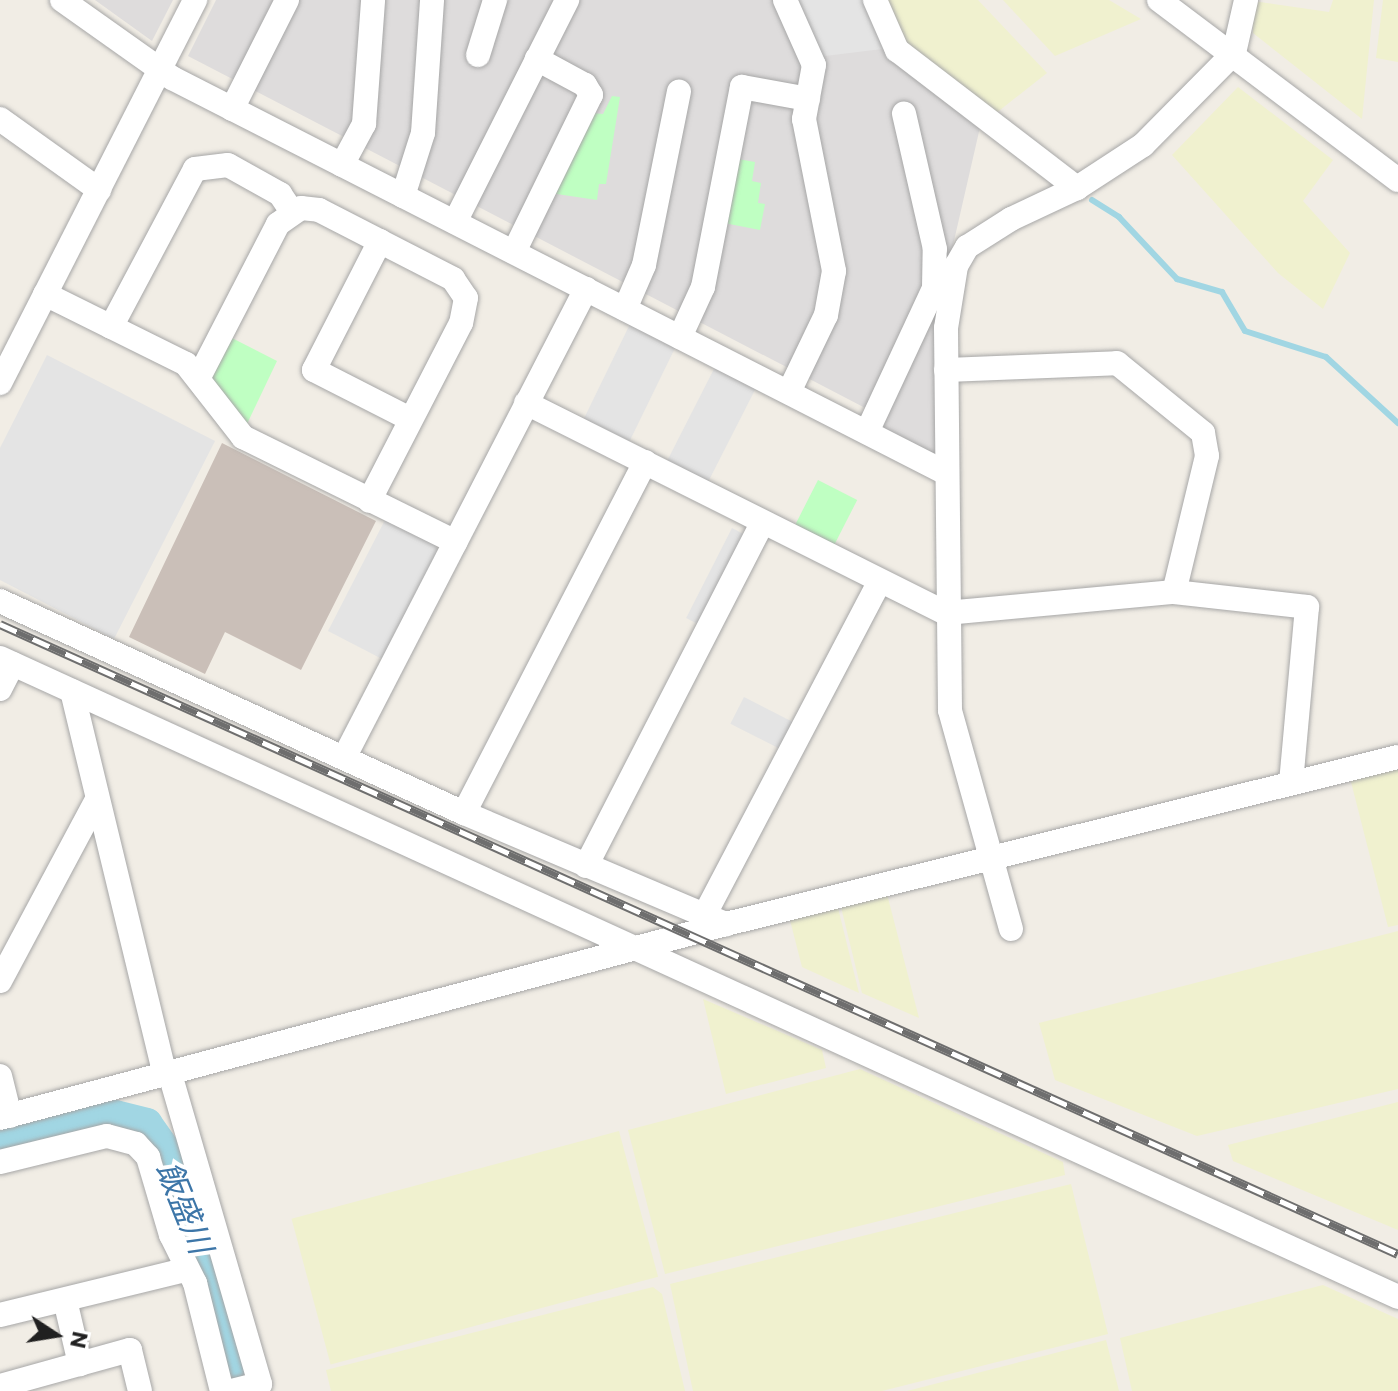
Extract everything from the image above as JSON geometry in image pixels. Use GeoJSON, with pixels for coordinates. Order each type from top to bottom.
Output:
{"type":"FeatureCollection","features":[{"type":"Feature","properties":{"kind":"street"},"geometry":{"type":"LineString","coordinates":[[62,0],[159,70],[946,473]]}},
{"type":"Feature","properties":{"kind":"street"},"geometry":{"type":"LineString","coordinates":[[0,383],[195,0]]}},
{"type":"Feature","properties":{"kind":"street"},"geometry":{"type":"LineString","coordinates":[[232,109],[287,0]]}},
{"type":"Feature","properties":{"kind":"street"},"geometry":{"type":"LineString","coordinates":[[342,165],[364,124],[373,0]]}},
{"type":"Feature","properties":{"kind":"street"},"geometry":{"type":"LineString","coordinates":[[403,196],[423,133],[432,0]]}},
{"type":"Feature","properties":{"kind":"street"},"geometry":{"type":"LineString","coordinates":[[478,55],[495,0]]}},
{"type":"Feature","properties":{"kind":"street"},"geometry":{"type":"LineString","coordinates":[[455,222],[567,0]]}},
{"type":"Feature","properties":{"kind":"street"},"geometry":{"type":"LineString","coordinates":[[785,0],[814,65],[804,119],[834,271],[826,315],[789,392]]}},
{"type":"Feature","properties":{"kind":"street"},"geometry":{"type":"LineString","coordinates":[[875,0],[897,50],[1077,188]]}},
{"type":"Feature","properties":{"kind":"street"},"geometry":{"type":"LineString","coordinates":[[1159,0],[1234,53],[1398,180]]}},
{"type":"Feature","properties":{"kind":"street"},"geometry":{"type":"LineString","coordinates":[[1011,929],[950,710],[946,613],[946,328],[962,254],[1011,219],[1077,188],[1143,145],[1234,53],[1246,0]]}},
{"type":"Feature","properties":{"kind":"street"},"geometry":{"type":"LineString","coordinates":[[514,252],[591,95],[585,85],[537,59]]}},
{"type":"Feature","properties":{"kind":"street"},"geometry":{"type":"LineString","coordinates":[[680,337],[703,287],[742,87],[808,99]]}},
{"type":"Feature","properties":{"kind":"street"},"geometry":{"type":"LineString","coordinates":[[625,309],[644,265],[679,91]]}},
{"type":"Feature","properties":{"kind":"street"},"geometry":{"type":"LineString","coordinates":[[867,432],[934,288],[935,249],[904,114]]}},
{"type":"Feature","properties":{"kind":"street"},"geometry":{"type":"LineString","coordinates":[[0,119],[99,190]]}},
{"type":"Feature","properties":{"kind":"street"},"geometry":{"type":"LineString","coordinates":[[111,327],[195,169],[228,165],[274,189],[292,212]]}},
{"type":"Feature","properties":{"kind":"street"},"geometry":{"type":"LineString","coordinates":[[199,377],[278,224],[292,212],[319,210],[453,279],[466,298],[461,323],[369,501]]}},
{"type":"Feature","properties":{"kind":"street"},"geometry":{"type":"LineString","coordinates":[[380,241],[314,370],[410,419]]}},
{"type":"Feature","properties":{"kind":"street"},"geometry":{"type":"LineString","coordinates":[[344,758],[586,289]]}},
{"type":"Feature","properties":{"kind":"street"},"geometry":{"type":"LineString","coordinates":[[45,294],[199,377],[243,437],[455,542]]}},
{"type":"Feature","properties":{"kind":"street"},"geometry":{"type":"LineString","coordinates":[[946,370],[1117,363],[1203,433],[1207,456],[1174,592]]}},
{"type":"Feature","properties":{"kind":"street"},"geometry":{"type":"LineString","coordinates":[[526,403],[878,584],[946,613],[1174,592],[1307,607],[1291,782]]}},
{"type":"Feature","properties":{"kind":"street"},"geometry":{"type":"LineString","coordinates":[[464,813],[645,462]]}},
{"type":"Feature","properties":{"kind":"street"},"geometry":{"type":"LineString","coordinates":[[586,866],[762,524]]}},
{"type":"Feature","properties":{"kind":"street"},"geometry":{"type":"LineString","coordinates":[[715,920],[878,584]]}},
{"type":"Feature","properties":{"kind":"street"},"geometry":{"type":"LineString","coordinates":[[0,601],[464,813],[715,920]]}},
{"type":"Feature","properties":{"kind":"street"},"geometry":{"type":"LineString","coordinates":[[0,689],[6,661],[1398,1297]]}},
{"type":"Feature","properties":{"kind":"street"},"geometry":{"type":"LineString","coordinates":[[72,691],[96,801],[168,1074],[260,1384],[232,1391]]}},
{"type":"Feature","properties":{"kind":"street"},"geometry":{"type":"LineString","coordinates":[[0,1076],[5,1117],[640,949],[715,920],[990,857],[1398,757]]}},
{"type":"Feature","properties":{"kind":"street"},"geometry":{"type":"LineString","coordinates":[[0,981],[96,801]]}},
{"type":"Feature","properties":{"kind":"street"},"geometry":{"type":"LineString","coordinates":[[0,1162],[107,1136],[136,1144],[148,1157],[184,1270],[195,1283],[222,1391]]}},
{"type":"Feature","properties":{"kind":"street"},"geometry":{"type":"LineString","coordinates":[[0,1315],[184,1270]]}},
{"type":"Feature","properties":{"kind":"street"},"geometry":{"type":"LineString","coordinates":[[65,1300],[80,1364]]}},
{"type":"Feature","properties":{"kind":"street"},"geometry":{"type":"LineString","coordinates":[[0,1386],[130,1350],[140,1391]]}},
{"type":"Feature","properties":{"kind":"shaded area"},"geometry":{"type":"Polygon","coordinates":[[[95,0],[173,0],[152,41],[95,0]]]}},
{"type":"Feature","properties":{"kind":"shaded area"},"geometry":{"type":"Polygon","coordinates":[[[216,0],[869,0],[981,123],[948,267],[936,452],[929,456],[866,423],[871,411],[188,56],[216,0]]]}},
{"type":"Feature","properties":{"kind":"shaded area"},"geometry":{"type":"Polygon","coordinates":[[[792,0],[867,0],[890,48],[817,57],[792,0]]]}},
{"type":"Feature","properties":{"kind":"shaded area"},"geometry":{"type":"Polygon","coordinates":[[[631,322],[677,344],[628,445],[582,423],[631,322]]]}},
{"type":"Feature","properties":{"kind":"shaded area"},"geometry":{"type":"Polygon","coordinates":[[[47,355],[215,441],[114,639],[0,580],[0,448],[47,355]]]}},
{"type":"Feature","properties":{"kind":"shaded area"},"geometry":{"type":"Polygon","coordinates":[[[716,365],[757,386],[706,486],[665,465],[716,365]]]}},
{"type":"Feature","properties":{"kind":"shaded area"},"geometry":{"type":"Polygon","coordinates":[[[386,518],[435,542],[439,556],[386,661],[328,631],[386,518]]]}},
{"type":"Feature","properties":{"kind":"shaded area"},"geometry":{"type":"Polygon","coordinates":[[[732,528],[744,534],[698,624],[686,618],[732,528]]]}},
{"type":"Feature","properties":{"kind":"shaded area"},"geometry":{"type":"Polygon","coordinates":[[[744,697],[795,723],[781,750],[730,724],[744,697]]]}},
{"type":"Feature","properties":{"kind":"green space"},"geometry":{"type":"Polygon","coordinates":[[[887,0],[978,0],[1047,73],[995,114],[907,44],[887,0]]]}},
{"type":"Feature","properties":{"kind":"green space"},"geometry":{"type":"Polygon","coordinates":[[[1003,0],[1109,0],[1141,19],[1055,56],[1003,0]]]}},
{"type":"Feature","properties":{"kind":"green space"},"geometry":{"type":"Polygon","coordinates":[[[1333,0],[1374,0],[1362,119],[1253,33],[1253,1],[1329,12],[1333,0]]]}},
{"type":"Feature","properties":{"kind":"green space"},"geometry":{"type":"Polygon","coordinates":[[[1383,0],[1398,0],[1398,62],[1376,58],[1383,0]]]}},
{"type":"Feature","properties":{"kind":"green space"},"geometry":{"type":"Polygon","coordinates":[[[1238,87],[1333,160],[1303,201],[1350,253],[1323,309],[1278,273],[1172,155],[1238,87]]]}},
{"type":"Feature","properties":{"kind":"green space"},"geometry":{"type":"Polygon","coordinates":[[[612,96],[620,97],[606,184],[599,184],[597,200],[550,193],[592,113],[603,114],[612,96]]]}},
{"type":"Feature","properties":{"kind":"green space"},"geometry":{"type":"Polygon","coordinates":[[[738,159],[755,162],[752,181],[761,183],[758,203],[765,204],[760,230],[724,223],[738,159]]]}},
{"type":"Feature","properties":{"kind":"green space"},"geometry":{"type":"Polygon","coordinates":[[[230,337],[277,361],[246,426],[209,376],[230,337]]]}},
{"type":"Feature","properties":{"kind":"green space"},"geometry":{"type":"Polygon","coordinates":[[[818,480],[857,500],[832,550],[793,530],[818,480]]]}},
{"type":"Feature","properties":{"kind":"green space"},"geometry":{"type":"Polygon","coordinates":[[[1398,765],[1398,925],[1388,927],[1350,778],[1398,765]]]}},
{"type":"Feature","properties":{"kind":"green space"},"geometry":{"type":"Polygon","coordinates":[[[887,894],[919,1018],[862,993],[841,907],[887,894]]]}},
{"type":"Feature","properties":{"kind":"green space"},"geometry":{"type":"Polygon","coordinates":[[[838,908],[859,993],[802,967],[790,920],[838,908]]]}},
{"type":"Feature","properties":{"kind":"green space"},"geometry":{"type":"Polygon","coordinates":[[[1398,931],[1398,1089],[1197,1136],[1055,1080],[1039,1023],[1398,931]]]}},
{"type":"Feature","properties":{"kind":"green space"},"geometry":{"type":"Polygon","coordinates":[[[703,999],[822,1050],[826,1068],[726,1094],[703,999]]]}},
{"type":"Feature","properties":{"kind":"green space"},"geometry":{"type":"Polygon","coordinates":[[[860,1069],[1063,1162],[1065,1175],[665,1274],[628,1130],[860,1069]]]}},
{"type":"Feature","properties":{"kind":"green space"},"geometry":{"type":"Polygon","coordinates":[[[1398,1102],[1398,1230],[1233,1161],[1228,1145],[1398,1102]]]}},
{"type":"Feature","properties":{"kind":"green space"},"geometry":{"type":"Polygon","coordinates":[[[619,1131],[658,1277],[331,1365],[292,1219],[619,1131]]]}},
{"type":"Feature","properties":{"kind":"green space"},"geometry":{"type":"Polygon","coordinates":[[[1071,1184],[1108,1334],[882,1391],[693,1391],[670,1284],[1071,1184]]]}},
{"type":"Feature","properties":{"kind":"green space"},"geometry":{"type":"Polygon","coordinates":[[[1323,1285],[1398,1319],[1398,1391],[1132,1391],[1120,1338],[1323,1285]]]}},
{"type":"Feature","properties":{"kind":"green space"},"geometry":{"type":"Polygon","coordinates":[[[653,1287],[662,1294],[685,1391],[331,1391],[326,1370],[653,1287]]]}},
{"type":"Feature","properties":{"kind":"green space"},"geometry":{"type":"Polygon","coordinates":[[[1106,1340],[1119,1391],[907,1391],[1106,1340]]]}},
{"type":"Feature","properties":{"kind":"building"},"geometry":{"type":"Polygon","coordinates":[[[222,443],[376,521],[301,670],[225,632],[205,674],[129,637],[222,443]]]}},
{"type":"Feature","properties":{"kind":"waterway"},"geometry":{"type":"LineString","coordinates":[[1092,200],[1119,217],[1177,279],[1222,292],[1245,331],[1326,357],[1398,423]]}},
{"type":"Feature","properties":{"kind":"waterway","name":"飯盛川"},"geometry":{"type":"LineString","coordinates":[[0,1143],[115,1117],[146,1125],[175,1166],[187,1223],[224,1295],[247,1391]]}},
{"type":"Feature","properties":{"kind":"railway"},"geometry":{"type":"LineString","coordinates":[[0,624],[1398,1254]]}}]}
